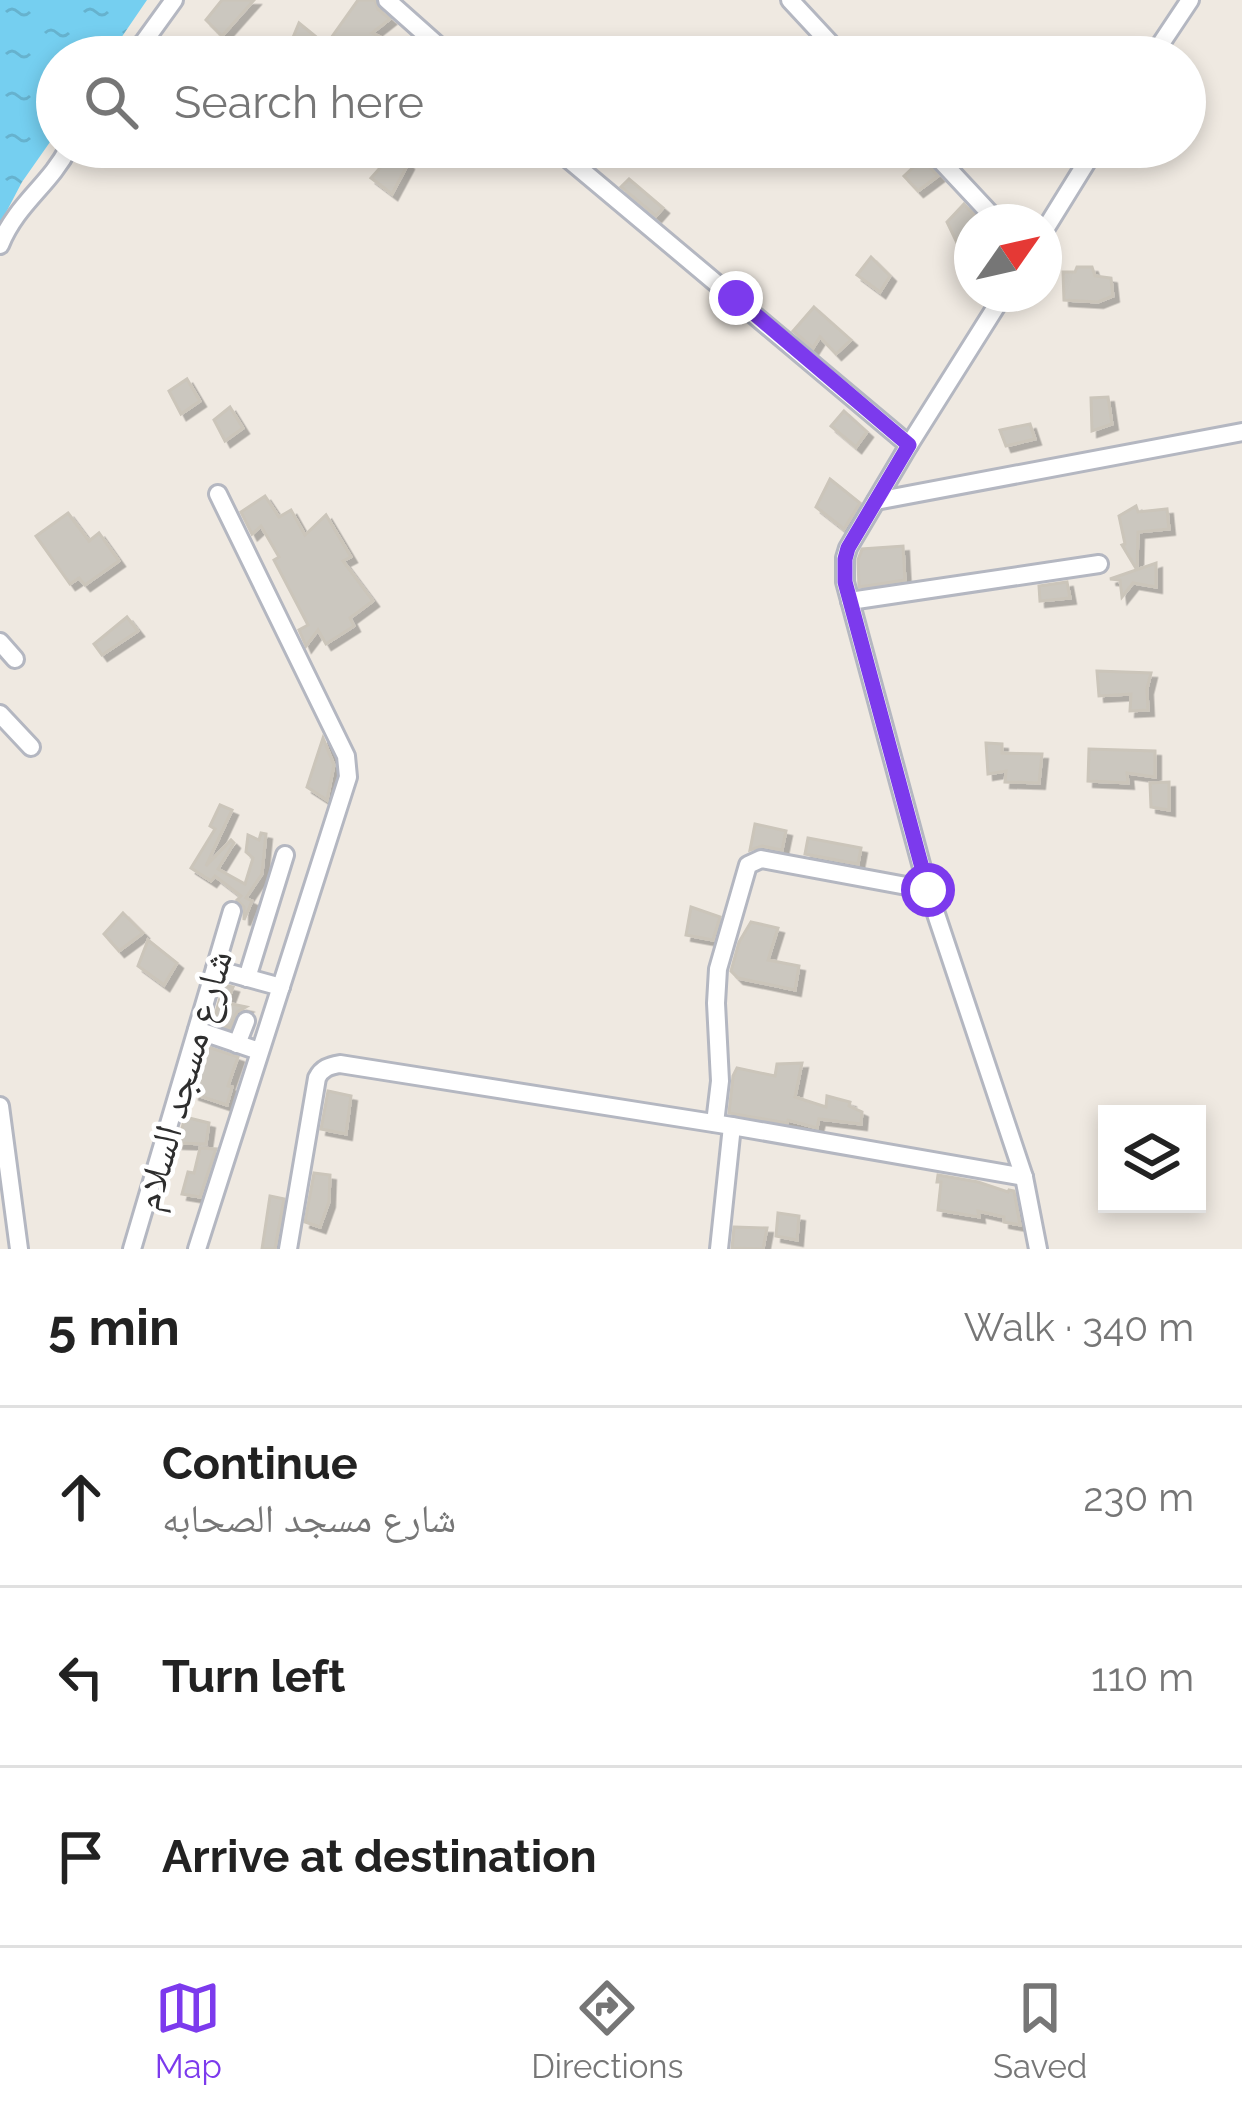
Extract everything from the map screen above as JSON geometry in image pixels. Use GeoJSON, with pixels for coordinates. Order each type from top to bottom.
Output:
{"type":"FeatureCollection","features":[{"type":"Feature","properties":{"kind":"street"},"geometry":{"type":"LineString","coordinates":[[148,36],[174,0]]}},
{"type":"Feature","properties":{"kind":"street"},"geometry":{"type":"LineString","coordinates":[[387,0],[427,36]]}},
{"type":"Feature","properties":{"kind":"street"},"geometry":{"type":"LineString","coordinates":[[790,0],[823,36]]}},
{"type":"Feature","properties":{"kind":"street"},"geometry":{"type":"LineString","coordinates":[[1166,36],[1190,0]]}},
{"type":"Feature","properties":{"kind":"street"},"geometry":{"type":"LineString","coordinates":[[0,244],[23,203],[56,168]]}},
{"type":"Feature","properties":{"kind":"street"},"geometry":{"type":"LineString","coordinates":[[579,168],[909,445]]}},
{"type":"Feature","properties":{"kind":"street"},"geometry":{"type":"LineString","coordinates":[[948,168],[981,204]]}},
{"type":"Feature","properties":{"kind":"street"},"geometry":{"type":"LineString","coordinates":[[1061,204],[1083,168]]}},
{"type":"Feature","properties":{"kind":"street"},"geometry":{"type":"LineString","coordinates":[[993,312],[876,501],[845,559],[845,582],[928,890],[1024,1177],[1038,1249]]}},
{"type":"Feature","properties":{"kind":"street"},"geometry":{"type":"LineString","coordinates":[[876,501],[1242,432]]}},
{"type":"Feature","properties":{"kind":"street"},"geometry":{"type":"LineString","coordinates":[[197,1249],[345,791],[348,766],[218,494]]}},
{"type":"Feature","properties":{"kind":"street"},"geometry":{"type":"LineString","coordinates":[[850,601],[1099,564]]}},
{"type":"Feature","properties":{"kind":"street"},"geometry":{"type":"LineString","coordinates":[[0,642],[15,659]]}},
{"type":"Feature","properties":{"kind":"street"},"geometry":{"type":"LineString","coordinates":[[0,714],[31,748]]}},
{"type":"Feature","properties":{"kind":"street"},"geometry":{"type":"LineString","coordinates":[[248,978],[285,855]]}},
{"type":"Feature","properties":{"kind":"street"},"geometry":{"type":"LineString","coordinates":[[719,1249],[724,1124],[716,988],[748,865],[760,859],[928,890]]}},
{"type":"Feature","properties":{"kind":"street","name":"شارع مسجد السلام"},"geometry":{"type":"LineString","coordinates":[[132,1249],[232,911]]}},
{"type":"Feature","properties":{"kind":"street"},"geometry":{"type":"LineString","coordinates":[[215,969],[281,987]]}},
{"type":"Feature","properties":{"kind":"street"},"geometry":{"type":"LineString","coordinates":[[237,1044],[246,1021]]}},
{"type":"Feature","properties":{"kind":"street"},"geometry":{"type":"LineString","coordinates":[[197,1030],[259,1051]]}},
{"type":"Feature","properties":{"kind":"street"},"geometry":{"type":"LineString","coordinates":[[288,1249],[317,1078],[328,1066],[340,1064],[1024,1177]]}},
{"type":"Feature","properties":{"kind":"street"},"geometry":{"type":"LineString","coordinates":[[0,1106],[20,1249]]}},
{"type":"Feature","properties":{"kind":"water"},"geometry":{"type":"Polygon","coordinates":[[[0,0],[147,0],[122,36],[36,36],[36,162],[0,224],[0,0]]]}},
{"type":"Feature","properties":{"kind":"building"},"geometry":{"type":"Polygon","coordinates":[[[222,0],[254,0],[222,36],[206,20],[222,0]]]}},
{"type":"Feature","properties":{"kind":"building"},"geometry":{"type":"Polygon","coordinates":[[[358,0],[375,0],[390,19],[372,33],[378,36],[332,36],[358,0]]]}},
{"type":"Feature","properties":{"kind":"building"},"geometry":{"type":"Polygon","coordinates":[[[299,23],[315,36],[294,36],[299,23]]]}},
{"type":"Feature","properties":{"kind":"building"},"geometry":{"type":"Polygon","coordinates":[[[380,168],[406,168],[392,194],[371,178],[380,168]]]}},
{"type":"Feature","properties":{"kind":"building"},"geometry":{"type":"Polygon","coordinates":[[[912,168],[930,168],[938,176],[918,191],[904,176],[912,168]]]}},
{"type":"Feature","properties":{"kind":"building"},"geometry":{"type":"Polygon","coordinates":[[[629,179],[663,208],[656,216],[621,187],[629,179]]]}},
{"type":"Feature","properties":{"kind":"building"},"geometry":{"type":"Polygon","coordinates":[[[871,257],[890,276],[880,292],[857,275],[871,257]]]}},
{"type":"Feature","properties":{"kind":"building"},"geometry":{"type":"Polygon","coordinates":[[[1077,267],[1092,267],[1095,276],[1111,278],[1113,296],[1098,302],[1064,300],[1063,272],[1075,272],[1077,267]]]}},
{"type":"Feature","properties":{"kind":"building"},"geometry":{"type":"Polygon","coordinates":[[[814,307],[851,340],[836,354],[820,337],[813,348],[793,331],[814,307]]]}},
{"type":"Feature","properties":{"kind":"building"},"geometry":{"type":"Polygon","coordinates":[[[187,379],[200,401],[181,414],[169,391],[187,379]]]}},
{"type":"Feature","properties":{"kind":"building"},"geometry":{"type":"Polygon","coordinates":[[[1108,397],[1112,424],[1092,431],[1091,398],[1108,397]]]}},
{"type":"Feature","properties":{"kind":"building"},"geometry":{"type":"Polygon","coordinates":[[[230,407],[243,428],[225,441],[214,420],[230,407]]]}},
{"type":"Feature","properties":{"kind":"building"},"geometry":{"type":"Polygon","coordinates":[[[844,411],[867,432],[856,447],[831,426],[844,411]]]}},
{"type":"Feature","properties":{"kind":"building"},"geometry":{"type":"Polygon","coordinates":[[[1030,424],[1035,439],[1006,446],[1000,430],[1030,424]]]}},
{"type":"Feature","properties":{"kind":"building"},"geometry":{"type":"Polygon","coordinates":[[[830,479],[860,503],[844,529],[816,507],[830,479]]]}},
{"type":"Feature","properties":{"kind":"building"},"geometry":{"type":"Polygon","coordinates":[[[265,496],[279,517],[291,510],[305,535],[326,515],[351,557],[343,561],[373,601],[350,618],[354,626],[326,644],[318,630],[306,646],[299,630],[308,625],[274,560],[279,557],[261,526],[252,534],[241,512],[265,496]]]}},
{"type":"Feature","properties":{"kind":"building"},"geometry":{"type":"Polygon","coordinates":[[[1136,506],[1138,512],[1167,509],[1169,529],[1138,532],[1137,570],[1122,545],[1119,516],[1136,506]]]}},
{"type":"Feature","properties":{"kind":"building"},"geometry":{"type":"Polygon","coordinates":[[[68,513],[89,541],[99,533],[119,561],[85,585],[79,578],[70,584],[36,536],[68,513]]]}},
{"type":"Feature","properties":{"kind":"building"},"geometry":{"type":"Polygon","coordinates":[[[903,546],[905,580],[859,587],[862,549],[903,546]]]}},
{"type":"Feature","properties":{"kind":"building"},"geometry":{"type":"Polygon","coordinates":[[[1156,563],[1156,587],[1133,583],[1122,597],[1120,580],[1110,579],[1156,563]]]}},
{"type":"Feature","properties":{"kind":"building"},"geometry":{"type":"Polygon","coordinates":[[[1067,582],[1070,598],[1040,601],[1039,586],[1067,582]]]}},
{"type":"Feature","properties":{"kind":"building"},"geometry":{"type":"Polygon","coordinates":[[[127,617],[138,631],[102,655],[94,644],[127,617]]]}},
{"type":"Feature","properties":{"kind":"building"},"geometry":{"type":"Polygon","coordinates":[[[1097,671],[1151,673],[1148,710],[1130,711],[1131,694],[1099,696],[1097,671]]]}},
{"type":"Feature","properties":{"kind":"building"},"geometry":{"type":"Polygon","coordinates":[[[323,738],[334,765],[327,800],[307,787],[323,738]]]}},
{"type":"Feature","properties":{"kind":"building"},"geometry":{"type":"Polygon","coordinates":[[[986,743],[1002,744],[1002,753],[1042,754],[1039,783],[1005,782],[1006,771],[988,774],[986,743]]]}},
{"type":"Feature","properties":{"kind":"building"},"geometry":{"type":"Polygon","coordinates":[[[1089,749],[1155,751],[1155,777],[1127,773],[1128,783],[1088,781],[1089,749]]]}},
{"type":"Feature","properties":{"kind":"building"},"geometry":{"type":"Polygon","coordinates":[[[1169,782],[1169,810],[1151,807],[1150,783],[1169,782]]]}},
{"type":"Feature","properties":{"kind":"building"},"geometry":{"type":"Polygon","coordinates":[[[220,805],[232,810],[206,866],[231,840],[234,843],[218,869],[245,884],[253,858],[246,852],[248,835],[259,840],[261,833],[266,834],[262,874],[246,898],[252,901],[244,920],[244,907],[237,900],[241,896],[215,876],[211,881],[191,868],[215,829],[210,826],[220,805]]]}},
{"type":"Feature","properties":{"kind":"building"},"geometry":{"type":"Polygon","coordinates":[[[755,824],[786,831],[782,850],[762,846],[750,850],[755,824]]]}},
{"type":"Feature","properties":{"kind":"building"},"geometry":{"type":"Polygon","coordinates":[[[808,838],[861,848],[858,864],[805,854],[808,838]]]}},
{"type":"Feature","properties":{"kind":"building"},"geometry":{"type":"Polygon","coordinates":[[[691,907],[720,917],[713,940],[686,935],[691,907]]]}},
{"type":"Feature","properties":{"kind":"building"},"geometry":{"type":"Polygon","coordinates":[[[123,913],[143,933],[119,951],[104,934],[123,913]]]}},
{"type":"Feature","properties":{"kind":"building"},"geometry":{"type":"Polygon","coordinates":[[[751,922],[778,928],[768,960],[799,966],[795,990],[738,978],[731,971],[751,922]]]}},
{"type":"Feature","properties":{"kind":"building"},"geometry":{"type":"Polygon","coordinates":[[[148,940],[177,963],[164,985],[138,966],[148,940]]]}},
{"type":"Feature","properties":{"kind":"building"},"geometry":{"type":"Polygon","coordinates":[[[224,985],[233,987],[227,1003],[246,1007],[237,1012],[230,1028],[213,1022],[224,985]]]}},
{"type":"Feature","properties":{"kind":"building"},"geometry":{"type":"Polygon","coordinates":[[[205,1046],[238,1057],[227,1105],[194,1094],[205,1046]]]}},
{"type":"Feature","properties":{"kind":"building"},"geometry":{"type":"Polygon","coordinates":[[[802,1063],[795,1097],[826,1107],[827,1096],[850,1102],[849,1106],[862,1112],[861,1124],[819,1119],[817,1128],[729,1113],[737,1068],[775,1076],[777,1064],[802,1063]]]}},
{"type":"Feature","properties":{"kind":"building"},"geometry":{"type":"Polygon","coordinates":[[[328,1091],[351,1096],[346,1134],[321,1129],[328,1091]]]}},
{"type":"Feature","properties":{"kind":"building"},"geometry":{"type":"Polygon","coordinates":[[[185,1117],[209,1123],[206,1144],[178,1143],[185,1117]]]}},
{"type":"Feature","properties":{"kind":"building"},"geometry":{"type":"Polygon","coordinates":[[[200,1148],[216,1149],[200,1197],[182,1194],[188,1172],[194,1173],[200,1148]]]}},
{"type":"Feature","properties":{"kind":"building"},"geometry":{"type":"Polygon","coordinates":[[[314,1173],[330,1175],[329,1202],[320,1227],[305,1222],[314,1173]]]}},
{"type":"Feature","properties":{"kind":"building"},"geometry":{"type":"Polygon","coordinates":[[[938,1175],[1014,1191],[1020,1225],[978,1211],[979,1217],[938,1210],[938,1175]]]}},
{"type":"Feature","properties":{"kind":"building"},"geometry":{"type":"Polygon","coordinates":[[[270,1196],[284,1199],[275,1249],[262,1249],[270,1196]]]}},
{"type":"Feature","properties":{"kind":"building"},"geometry":{"type":"Polygon","coordinates":[[[778,1213],[799,1216],[797,1240],[776,1236],[778,1213]]]}},
{"type":"Feature","properties":{"kind":"building"},"geometry":{"type":"Polygon","coordinates":[[[734,1227],[767,1228],[763,1249],[732,1248],[734,1227]]]}},
{"type":"Feature","properties":{"kind":"route"},"geometry":{"type":"LineString","coordinates":[[736,298],[909,445],[848,548],[844,568],[928,890]]}}]}
